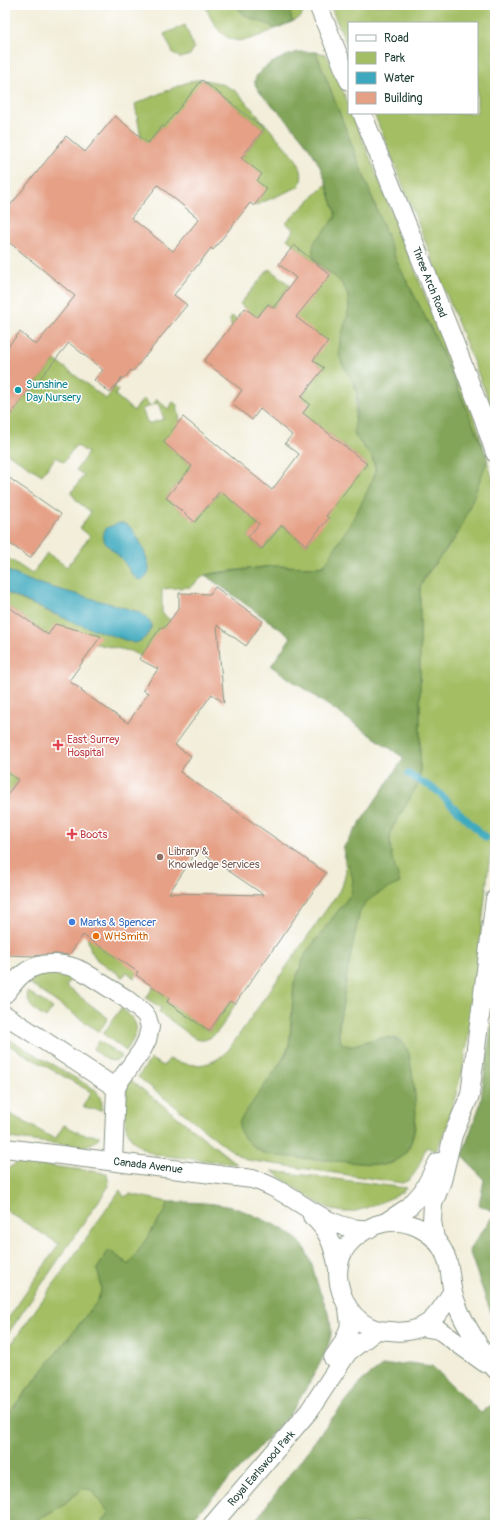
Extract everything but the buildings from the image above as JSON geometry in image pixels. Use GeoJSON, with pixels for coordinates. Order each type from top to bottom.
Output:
{"type":"FeatureCollection","features":[{"type":"Feature","properties":{"kind":"street"},"geometry":{"type":"LineString","coordinates":[[318,5],[348,79]]}},
{"type":"Feature","properties":{"kind":"street","name":"Three Arch Road"},"geometry":{"type":"LineString","coordinates":[[362,114],[454,339],[495,453]]}},
{"type":"Feature","properties":{"kind":"street"},"geometry":{"type":"LineString","coordinates":[[452,1292],[436,1315],[422,1327],[404,1333],[377,1330],[361,1322],[348,1308],[341,1291],[338,1271],[341,1257],[346,1248],[354,1239],[369,1229],[386,1222],[409,1207],[423,1191],[453,1135],[470,1095],[495,899]]}},
{"type":"Feature","properties":{"kind":"street"},"geometry":{"type":"LineString","coordinates":[[5,994],[22,974],[31,968],[45,965],[62,965],[74,967],[84,972],[125,998],[147,1017],[150,1027],[147,1040],[116,1088],[113,1161]]}},
{"type":"Feature","properties":{"kind":"street"},"geometry":{"type":"LineString","coordinates":[[5,1015],[116,1088]]}},
{"type":"Feature","properties":{"kind":"street"},"geometry":{"type":"LineString","coordinates":[[435,1239],[432,1221],[433,1204],[442,1181],[453,1135]]}},
{"type":"Feature","properties":{"kind":"street","name":"Canada Avenue"},"geometry":{"type":"LineString","coordinates":[[5,1148],[252,1179],[288,1196],[334,1223],[357,1229],[369,1229]]}},
{"type":"Feature","properties":{"kind":"street","name":"Canada Avenue"},"geometry":{"type":"LineString","coordinates":[[288,1196],[316,1219],[324,1228],[334,1248],[338,1271]]}},
{"type":"Feature","properties":{"kind":"street"},"geometry":{"type":"LineString","coordinates":[[386,1222],[414,1225],[435,1239],[442,1248],[449,1264],[452,1292],[467,1327],[495,1370]]}},
{"type":"Feature","properties":{"kind":"street","name":"Royal Earlswood Park"},"geometry":{"type":"LineString","coordinates":[[309,1411],[321,1378],[343,1343],[350,1326],[348,1308]]}},
{"type":"Feature","properties":{"kind":"street"},"geometry":{"type":"LineString","coordinates":[[422,1327],[439,1330],[495,1370]]}},
{"type":"Feature","properties":{"kind":"street","name":"Royal Earlswood Park"},"geometry":{"type":"LineString","coordinates":[[212,1525],[309,1411],[348,1352],[377,1330]]}},
{"type":"Feature","properties":{"kind":"green space"},"geometry":{"type":"Polygon","coordinates":[[[205,5],[236,5],[246,16],[270,25],[275,29],[246,40],[238,41],[231,39],[225,36],[215,25],[205,5]]]}},
{"type":"Feature","properties":{"kind":"green space"},"geometry":{"type":"Polygon","coordinates":[[[236,5],[289,5],[292,22],[275,29],[270,25],[246,16],[236,5]]]}},
{"type":"Feature","properties":{"kind":"green space"},"geometry":{"type":"Polygon","coordinates":[[[289,5],[306,5],[301,17],[292,22],[289,5]]]}},
{"type":"Feature","properties":{"kind":"green space"},"geometry":{"type":"Polygon","coordinates":[[[330,5],[495,5],[495,416],[374,114],[478,114],[478,22],[348,22],[348,49],[330,5]]]}},
{"type":"Feature","properties":{"kind":"green space"},"geometry":{"type":"Polygon","coordinates":[[[185,25],[194,48],[190,55],[180,58],[173,53],[164,34],[185,25]]]}},
{"type":"Feature","properties":{"kind":"green space"},"geometry":{"type":"Polygon","coordinates":[[[298,52],[316,52],[397,262],[436,338],[488,459],[463,524],[454,539],[425,576],[420,588],[420,781],[392,829],[390,836],[392,856],[400,883],[372,897],[360,911],[339,1024],[338,1033],[341,1041],[345,1045],[350,1046],[375,1039],[391,1038],[398,1040],[404,1045],[409,1053],[414,1083],[415,1101],[413,1135],[407,1149],[397,1160],[382,1165],[268,1155],[247,1141],[240,1131],[239,1126],[240,1120],[286,1054],[289,1046],[294,983],[306,953],[351,894],[353,879],[343,848],[404,758],[271,666],[291,637],[205,575],[272,566],[324,566],[357,512],[375,475],[375,465],[372,457],[355,436],[354,431],[357,393],[354,383],[339,355],[340,341],[348,312],[348,297],[341,283],[323,268],[314,257],[313,250],[315,241],[335,218],[335,211],[322,171],[312,152],[294,128],[261,94],[255,83],[259,72],[265,67],[279,59],[298,52]]]}},
{"type":"Feature","properties":{"kind":"green space"},"geometry":{"type":"Polygon","coordinates":[[[316,52],[325,54],[331,62],[348,104],[348,114],[352,114],[477,425],[495,487],[495,811],[471,1020],[463,1069],[446,1129],[436,1151],[426,1147],[420,1163],[411,1178],[402,1183],[247,1160],[224,1145],[138,1077],[151,1059],[164,1066],[169,1059],[186,1064],[201,1064],[215,1060],[229,1049],[342,887],[346,871],[343,848],[352,877],[353,888],[351,894],[306,953],[294,983],[289,1046],[243,1136],[256,1149],[268,1155],[382,1165],[390,1164],[405,1154],[411,1142],[415,1128],[415,1096],[409,1053],[404,1044],[395,1038],[383,1038],[350,1046],[344,1044],[340,1040],[339,1034],[349,959],[360,911],[366,901],[377,894],[391,848],[390,835],[392,829],[420,781],[420,588],[431,569],[456,536],[468,508],[466,406],[436,338],[397,262],[316,52]]]}},
{"type":"Feature","properties":{"kind":"green space"},"geometry":{"type":"Polygon","coordinates":[[[202,80],[188,147],[162,126],[148,143],[141,138],[135,104],[185,83],[202,80]]]}},
{"type":"Feature","properties":{"kind":"green space"},"geometry":{"type":"Polygon","coordinates":[[[202,80],[225,85],[239,94],[297,161],[302,176],[298,187],[254,206],[219,177],[228,143],[243,156],[264,129],[202,80]]]}},
{"type":"Feature","properties":{"kind":"green space"},"geometry":{"type":"Polygon","coordinates":[[[326,184],[336,215],[332,222],[315,241],[345,287],[348,298],[349,309],[346,322],[353,381],[357,393],[354,424],[358,440],[372,457],[375,470],[373,481],[357,512],[327,563],[320,567],[272,566],[220,572],[205,575],[190,587],[162,589],[162,613],[170,620],[150,661],[130,651],[58,636],[55,640],[5,604],[5,592],[55,615],[145,638],[150,630],[146,617],[139,612],[33,582],[5,570],[5,556],[32,574],[47,553],[67,567],[90,536],[80,528],[91,512],[78,502],[71,493],[84,475],[76,470],[88,453],[76,445],[64,462],[56,457],[42,475],[5,452],[5,421],[55,360],[106,399],[115,387],[118,390],[115,395],[134,411],[143,399],[151,406],[142,409],[148,424],[164,419],[158,403],[152,405],[157,399],[168,409],[173,402],[177,405],[180,421],[177,454],[192,466],[166,498],[195,522],[222,489],[259,524],[248,537],[262,549],[282,525],[306,545],[328,518],[305,498],[345,491],[367,464],[303,413],[310,404],[301,397],[324,368],[313,360],[327,342],[292,324],[301,282],[315,293],[330,275],[287,239],[294,230],[286,223],[326,184]],[[119,523],[112,526],[106,544],[122,559],[148,562],[133,531],[124,523],[119,523]]]}},
{"type":"Feature","properties":{"kind":"green space"},"geometry":{"type":"Polygon","coordinates":[[[269,269],[290,285],[273,308],[268,304],[243,335],[231,326],[230,319],[232,316],[241,323],[249,312],[240,304],[269,269]]]}},
{"type":"Feature","properties":{"kind":"green space"},"geometry":{"type":"Polygon","coordinates":[[[5,771],[18,780],[5,798],[5,771]]]}},
{"type":"Feature","properties":{"kind":"green space"},"geometry":{"type":"Polygon","coordinates":[[[87,937],[146,961],[134,978],[127,972],[123,977],[97,960],[91,951],[87,937]]]}},
{"type":"Feature","properties":{"kind":"green space"},"geometry":{"type":"Polygon","coordinates":[[[43,971],[75,974],[66,986],[108,1018],[99,1032],[29,983],[34,977],[43,971]]]}},
{"type":"Feature","properties":{"kind":"green space"},"geometry":{"type":"Polygon","coordinates":[[[187,972],[167,1002],[209,1031],[230,1001],[235,1004],[220,1029],[209,1038],[203,1040],[196,1039],[159,1012],[161,1008],[146,998],[163,973],[187,972]]]}},
{"type":"Feature","properties":{"kind":"green space"},"geometry":{"type":"Polygon","coordinates":[[[27,991],[53,1008],[46,1018],[32,1007],[28,1000],[27,991]]]}},
{"type":"Feature","properties":{"kind":"green space"},"geometry":{"type":"Polygon","coordinates":[[[495,1001],[495,1212],[479,1205],[484,1180],[462,1155],[480,1105],[495,1001]]]}},
{"type":"Feature","properties":{"kind":"green space"},"geometry":{"type":"Polygon","coordinates":[[[121,1008],[135,1023],[136,1028],[134,1038],[126,1051],[103,1034],[121,1008]]]}},
{"type":"Feature","properties":{"kind":"green space"},"geometry":{"type":"Polygon","coordinates":[[[5,1037],[96,1090],[102,1101],[102,1110],[88,1109],[83,1106],[91,1092],[5,1043],[5,1037]]]}},
{"type":"Feature","properties":{"kind":"green space"},"geometry":{"type":"Polygon","coordinates":[[[99,1041],[122,1056],[115,1061],[111,1061],[103,1057],[93,1049],[99,1041]]]}},
{"type":"Feature","properties":{"kind":"green space"},"geometry":{"type":"Polygon","coordinates":[[[128,1078],[237,1164],[157,1155],[134,1142],[129,1134],[125,1114],[128,1078]]]}},
{"type":"Feature","properties":{"kind":"green space"},"geometry":{"type":"Polygon","coordinates":[[[5,1111],[55,1139],[64,1125],[82,1134],[100,1136],[95,1142],[83,1147],[8,1138],[5,1137],[5,1111]]]}},
{"type":"Feature","properties":{"kind":"green space"},"geometry":{"type":"Polygon","coordinates":[[[19,1162],[107,1173],[109,1186],[5,1338],[5,1323],[59,1244],[5,1210],[5,1170],[19,1162]]]}},
{"type":"Feature","properties":{"kind":"green space"},"geometry":{"type":"Polygon","coordinates":[[[272,1171],[406,1188],[393,1197],[357,1211],[340,1211],[319,1204],[272,1171]]]}},
{"type":"Feature","properties":{"kind":"green space"},"geometry":{"type":"Polygon","coordinates":[[[120,1190],[124,1197],[130,1194],[168,1202],[164,1212],[129,1265],[109,1250],[97,1269],[100,1278],[101,1290],[96,1303],[5,1418],[5,1353],[120,1190]]]}},
{"type":"Feature","properties":{"kind":"green space"},"geometry":{"type":"Polygon","coordinates":[[[168,1202],[196,1202],[232,1207],[257,1217],[291,1234],[306,1251],[327,1309],[331,1333],[326,1352],[307,1387],[288,1416],[187,1525],[100,1525],[109,1513],[94,1493],[89,1489],[83,1489],[60,1507],[28,1525],[5,1525],[5,1418],[96,1303],[101,1290],[100,1278],[97,1269],[109,1250],[129,1265],[164,1212],[168,1202]]]}},
{"type":"Feature","properties":{"kind":"green space"},"geometry":{"type":"Polygon","coordinates":[[[495,1213],[495,1325],[469,1250],[495,1213]]]}},
{"type":"Feature","properties":{"kind":"green space"},"geometry":{"type":"Polygon","coordinates":[[[409,1363],[432,1366],[481,1413],[495,1402],[495,1525],[252,1525],[329,1422],[363,1380],[382,1366],[409,1363]]]}},
{"type":"Feature","properties":{"kind":"green space"},"geometry":{"type":"Polygon","coordinates":[[[83,1489],[89,1489],[95,1494],[109,1513],[100,1525],[28,1525],[60,1507],[83,1489]]]}},
{"type":"Feature","properties":{"kind":"water"},"geometry":{"type":"Polygon","coordinates":[[[119,523],[130,527],[136,535],[145,554],[149,570],[147,576],[142,580],[137,579],[132,574],[122,559],[106,544],[102,536],[106,528],[119,523]]]}},
{"type":"Feature","properties":{"kind":"water"},"geometry":{"type":"Polygon","coordinates":[[[5,570],[33,582],[139,612],[146,617],[152,625],[148,634],[141,641],[134,643],[78,624],[5,592],[5,570]]]}},
{"type":"Feature","properties":{"kind":"waterway"},"geometry":{"type":"LineString","coordinates":[[408,774],[436,790],[486,838]]}},
{"type":"Feature","properties":{"kind":"place","name":"Sunshine Day Nursery"},"geometry":{"type":"Point","coordinates":[18,390]}},
{"type":"Feature","properties":{"kind":"place","name":"East Surrey Hospital"},"geometry":{"type":"Point","coordinates":[58,745]}},
{"type":"Feature","properties":{"kind":"place","name":"Boots"},"geometry":{"type":"Point","coordinates":[72,834]}},
{"type":"Feature","properties":{"kind":"place","name":"Library & Knowledge Services"},"geometry":{"type":"Point","coordinates":[160,857]}},
{"type":"Feature","properties":{"kind":"place","name":"Marks & Spencer"},"geometry":{"type":"Point","coordinates":[72,922]}},
{"type":"Feature","properties":{"kind":"place","name":"WHSmith"},"geometry":{"type":"Point","coordinates":[96,936]}}]}
